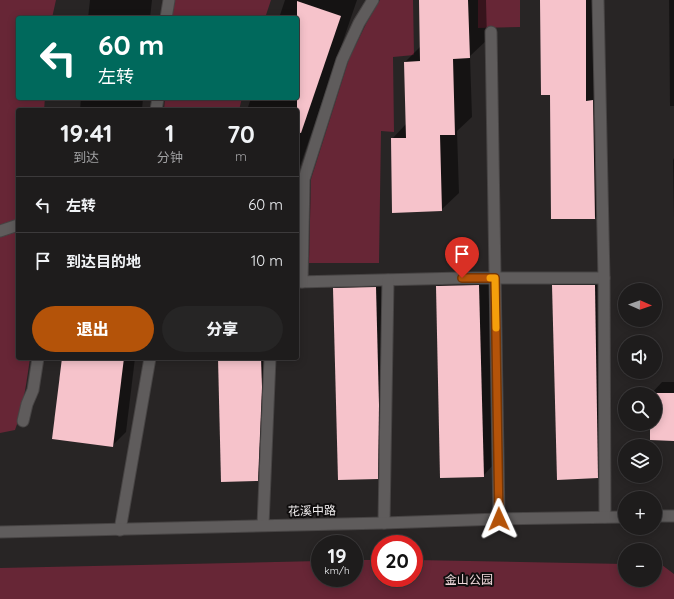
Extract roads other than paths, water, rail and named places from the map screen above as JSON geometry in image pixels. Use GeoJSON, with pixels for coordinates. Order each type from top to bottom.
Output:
{"type":"FeatureCollection","features":[{"type":"Feature","properties":{"kind":"street"},"geometry":{"type":"LineString","coordinates":[[166,16],[168,0]]}},
{"type":"Feature","properties":{"kind":"street"},"geometry":{"type":"LineString","coordinates":[[373,0],[359,23],[342,60],[304,179],[299,282],[495,278],[604,278]]}},
{"type":"Feature","properties":{"kind":"street"},"geometry":{"type":"LineString","coordinates":[[598,0],[604,278],[606,518]]}},
{"type":"Feature","properties":{"kind":"street"},"geometry":{"type":"LineString","coordinates":[[491,32],[499,519]]}},
{"type":"Feature","properties":{"kind":"street"},"geometry":{"type":"LineString","coordinates":[[0,231],[16,226]]}},
{"type":"Feature","properties":{"kind":"street"},"geometry":{"type":"LineString","coordinates":[[384,523],[388,280]]}},
{"type":"Feature","properties":{"kind":"street"},"geometry":{"type":"LineString","coordinates":[[23,421],[27,404],[33,390],[38,360]]}},
{"type":"Feature","properties":{"kind":"street"},"geometry":{"type":"LineString","coordinates":[[120,530],[150,360]]}},
{"type":"Feature","properties":{"kind":"street"},"geometry":{"type":"LineString","coordinates":[[263,525],[270,360]]}},
{"type":"Feature","properties":{"kind":"street"},"geometry":{"type":"LineString","coordinates":[[662,516],[674,516]]}},
{"type":"Feature","properties":{"kind":"street","name":"花溪中路"},"geometry":{"type":"LineString","coordinates":[[0,532],[618,517]]}},
{"type":"Feature","properties":{"kind":"park label","name":"金山公园"},"geometry":{"type":"Point","coordinates":[469,580]}}]}
